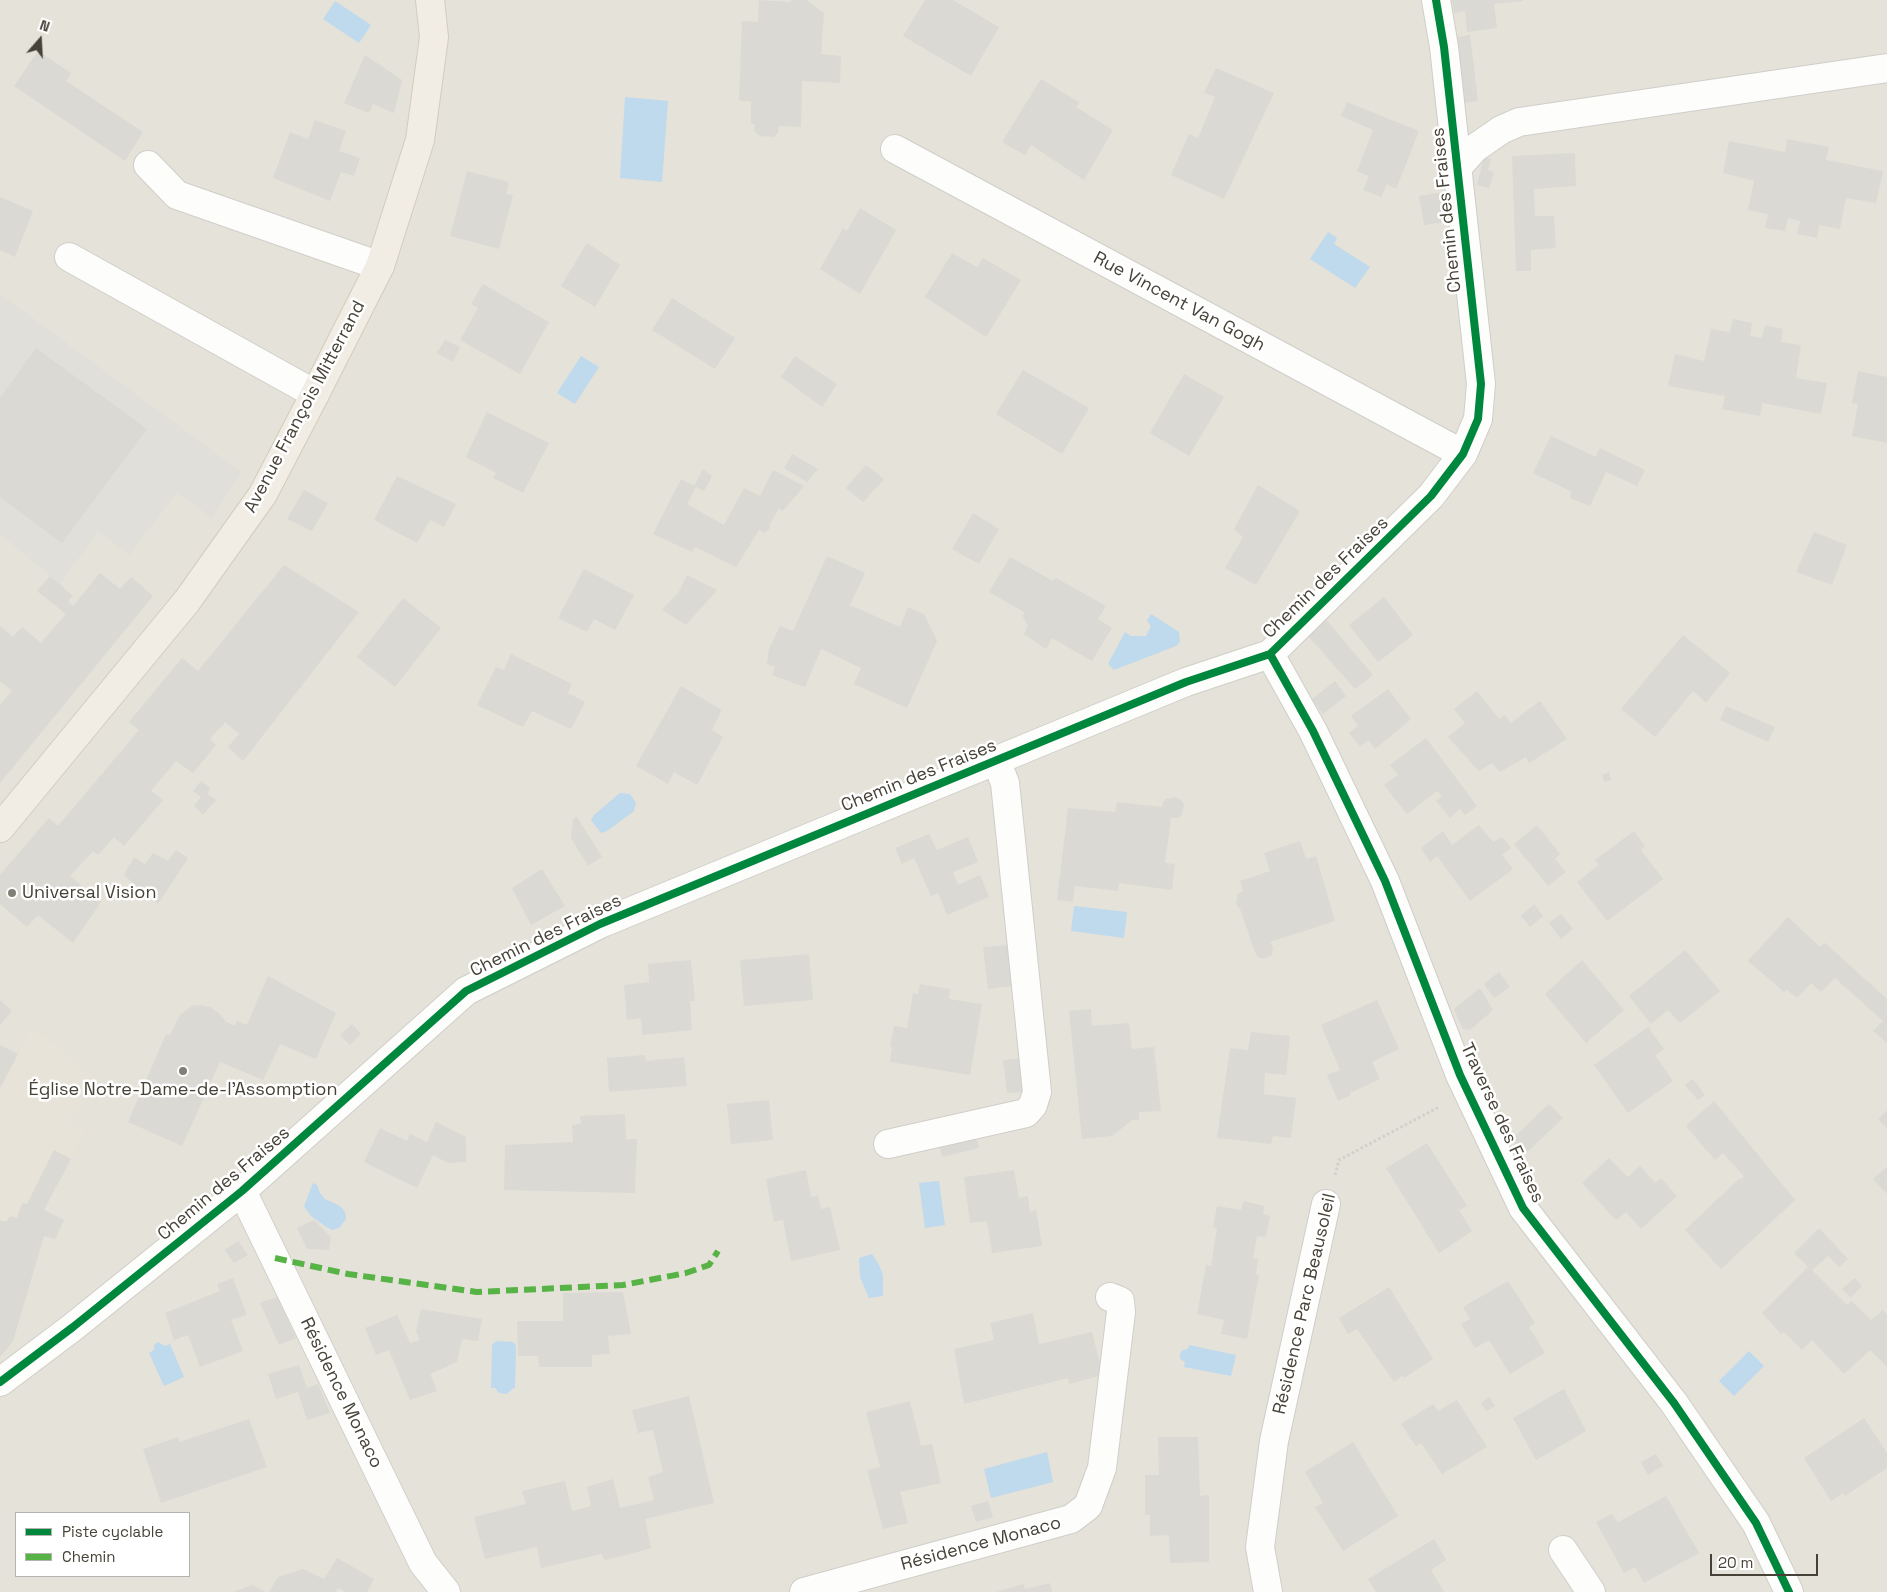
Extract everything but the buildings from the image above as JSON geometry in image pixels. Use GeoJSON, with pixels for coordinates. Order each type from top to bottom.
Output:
{"type":"FeatureCollection","features":[{"type":"Feature","properties":{"kind":"main road","name":"Avenue François Mitterrand"},"geometry":{"type":"LineString","coordinates":[[0,828],[187,601],[263,494],[380,266],[420,140],[434,37],[430,0]]}},
{"type":"Feature","properties":{"kind":"street","name":"Chemin des Fraises"},"geometry":{"type":"LineString","coordinates":[[0,1382],[81,1321],[242,1191],[466,991],[600,924],[1186,682],[1270,654],[1431,496],[1463,454],[1478,419],[1481,384],[1444,47],[1436,0]]}},
{"type":"Feature","properties":{"kind":"street"},"geometry":{"type":"LineString","coordinates":[[1457,168],[1475,148],[1501,130],[1519,122],[1887,68]]}},
{"type":"Feature","properties":{"kind":"street","name":"Rue Vincent Van Gogh"},"geometry":{"type":"LineString","coordinates":[[895,149],[1463,454]]}},
{"type":"Feature","properties":{"kind":"street"},"geometry":{"type":"LineString","coordinates":[[148,165],[177,195],[380,266]]}},
{"type":"Feature","properties":{"kind":"street"},"geometry":{"type":"LineString","coordinates":[[69,257],[314,394]]}},
{"type":"Feature","properties":{"kind":"street","name":"Traverse des Fraises"},"geometry":{"type":"LineString","coordinates":[[1270,654],[1313,730],[1385,881],[1468,1092],[1523,1208],[1674,1403],[1756,1523],[1789,1592]]}},
{"type":"Feature","properties":{"kind":"street"},"geometry":{"type":"LineString","coordinates":[[888,1144],[1026,1113],[1033,1105],[1036,1092],[1006,783],[996,760]]}},
{"type":"Feature","properties":{"kind":"street","name":"Résidence Monaco"},"geometry":{"type":"LineString","coordinates":[[242,1191],[423,1563],[446,1592]]}},
{"type":"Feature","properties":{"kind":"street","name":"Résidence Parc Beausoleil"},"geometry":{"type":"LineString","coordinates":[[1268,1592],[1260,1547],[1274,1441],[1326,1204]]}},
{"type":"Feature","properties":{"kind":"street","name":"Résidence Monaco"},"geometry":{"type":"LineString","coordinates":[[804,1592],[1070,1520],[1088,1506],[1102,1468],[1121,1312],[1120,1301],[1110,1297]]}},
{"type":"Feature","properties":{"kind":"street"},"geometry":{"type":"LineString","coordinates":[[1564,1550],[1591,1592]]}},
{"type":"Feature","properties":{"kind":"shaded area"},"geometry":{"type":"Polygon","coordinates":[[[0,0],[1887,0],[1887,1592],[0,1592],[0,0]]]}},
{"type":"Feature","properties":{"kind":"shaded area"},"geometry":{"type":"Polygon","coordinates":[[[0,294],[241,472],[212,518],[177,492],[129,555],[98,531],[60,584],[0,534],[0,294]]]}},
{"type":"Feature","properties":{"kind":"shaded area"},"geometry":{"type":"Polygon","coordinates":[[[32,1026],[86,1072],[90,1077],[90,1082],[71,1123],[84,1132],[44,1210],[64,1220],[55,1239],[44,1236],[13,1341],[0,1357],[0,1088],[32,1026]]]}},
{"type":"Feature","properties":{"kind":"water"},"geometry":{"type":"Polygon","coordinates":[[[335,1],[371,25],[359,43],[323,19],[335,1]]]}},
{"type":"Feature","properties":{"kind":"water"},"geometry":{"type":"Polygon","coordinates":[[[625,97],[668,101],[662,182],[620,178],[625,97]]]}},
{"type":"Feature","properties":{"kind":"water"},"geometry":{"type":"Polygon","coordinates":[[[1328,232],[1337,238],[1334,244],[1370,267],[1355,288],[1310,259],[1328,232]]]}},
{"type":"Feature","properties":{"kind":"water"},"geometry":{"type":"Polygon","coordinates":[[[581,356],[599,367],[575,404],[557,393],[581,356]]]}},
{"type":"Feature","properties":{"kind":"water"},"geometry":{"type":"Polygon","coordinates":[[[1151,614],[1179,632],[1180,642],[1176,646],[1114,670],[1108,664],[1125,632],[1131,636],[1146,636],[1151,626],[1147,621],[1151,614]]]}},
{"type":"Feature","properties":{"kind":"water"},"geometry":{"type":"Polygon","coordinates":[[[620,793],[630,794],[636,803],[634,811],[607,831],[601,833],[591,820],[594,815],[620,793]]]}},
{"type":"Feature","properties":{"kind":"water"},"geometry":{"type":"Polygon","coordinates":[[[1074,906],[1127,912],[1124,938],[1071,931],[1074,906]]]}},
{"type":"Feature","properties":{"kind":"water"},"geometry":{"type":"Polygon","coordinates":[[[939,1181],[945,1225],[925,1228],[919,1183],[939,1181]]]}},
{"type":"Feature","properties":{"kind":"water"},"geometry":{"type":"Polygon","coordinates":[[[313,1183],[317,1185],[325,1199],[340,1206],[345,1212],[346,1219],[339,1228],[332,1230],[325,1226],[311,1216],[304,1206],[313,1183]]]}},
{"type":"Feature","properties":{"kind":"water"},"geometry":{"type":"Polygon","coordinates":[[[872,1254],[883,1275],[883,1296],[869,1298],[860,1277],[859,1258],[872,1254]]]}},
{"type":"Feature","properties":{"kind":"water"},"geometry":{"type":"Polygon","coordinates":[[[496,1341],[513,1342],[516,1346],[515,1388],[507,1394],[499,1393],[495,1388],[491,1388],[492,1345],[496,1341]]]}},
{"type":"Feature","properties":{"kind":"water"},"geometry":{"type":"Polygon","coordinates":[[[158,1342],[165,1346],[170,1344],[184,1377],[164,1386],[149,1353],[154,1350],[154,1345],[158,1342]]]}},
{"type":"Feature","properties":{"kind":"water"},"geometry":{"type":"Polygon","coordinates":[[[1189,1345],[1236,1355],[1231,1376],[1184,1367],[1185,1362],[1180,1359],[1180,1354],[1183,1350],[1188,1349],[1189,1345]]]}},
{"type":"Feature","properties":{"kind":"water"},"geometry":{"type":"Polygon","coordinates":[[[1749,1351],[1764,1366],[1734,1396],[1719,1381],[1749,1351]]]}},
{"type":"Feature","properties":{"kind":"water"},"geometry":{"type":"Polygon","coordinates":[[[1047,1452],[1053,1482],[991,1498],[984,1469],[1047,1452]]]}},
{"type":"Feature","properties":{"kind":"marked path"},"geometry":{"type":"LineString","coordinates":[[275,1258],[348,1274],[477,1292],[623,1285],[686,1273],[709,1265],[718,1251]]}},
{"type":"Feature","properties":{"kind":"cycle path"},"geometry":{"type":"LineString","coordinates":[[0,1382],[73,1327],[242,1191],[466,991],[600,924],[1186,682],[1270,654],[1431,496],[1463,454],[1478,419],[1481,384],[1444,47],[1436,0]]}},
{"type":"Feature","properties":{"kind":"cycle path"},"geometry":{"type":"LineString","coordinates":[[1270,654],[1313,731],[1385,881],[1460,1075],[1523,1208],[1674,1403],[1756,1523],[1789,1592]]}},
{"type":"Feature","properties":{"kind":"place","name":"Universal Vision"},"geometry":{"type":"Point","coordinates":[12,893]}},
{"type":"Feature","properties":{"kind":"place","name":"Église Notre-Dame-de-l'Assomption"},"geometry":{"type":"Point","coordinates":[183,1071]}}]}
